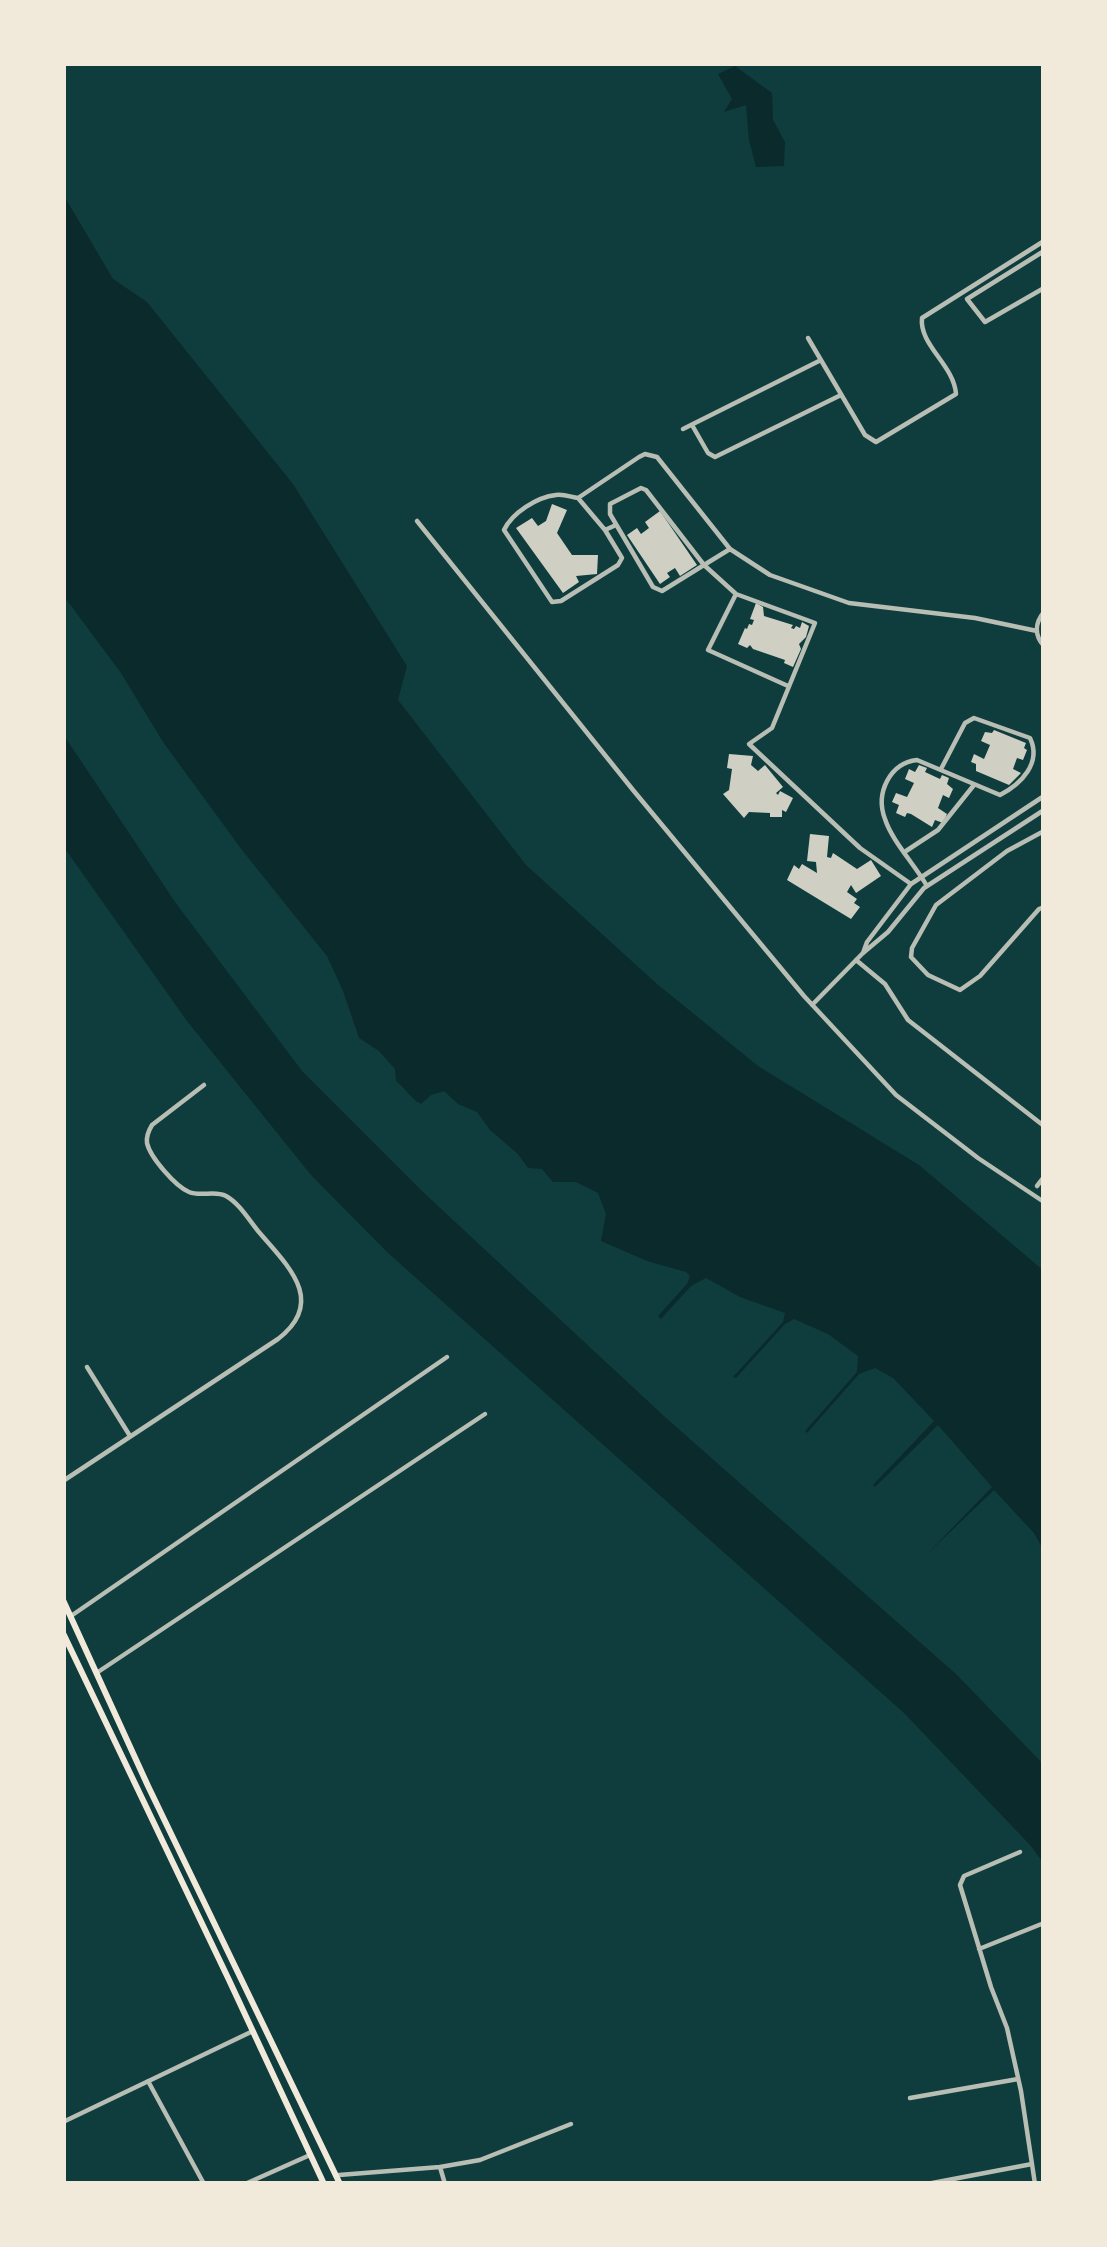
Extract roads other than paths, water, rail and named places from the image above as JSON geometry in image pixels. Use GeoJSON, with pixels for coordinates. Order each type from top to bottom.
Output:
{"type":"FeatureCollection","features":[{"type":"Feature","properties":{"kind":"main road"},"geometry":{"type":"LineString","coordinates":[[63,1600],[340,2184]]}},
{"type":"Feature","properties":{"kind":"main road"},"geometry":{"type":"LineString","coordinates":[[63,1633],[324,2184]]}},
{"type":"Feature","properties":{"kind":"street"},"geometry":{"type":"LineString","coordinates":[[808,338],[866,435],[876,442],[956,394],[954,379],[921,328],[922,318],[1044,241]]}},
{"type":"Feature","properties":{"kind":"street"},"geometry":{"type":"LineString","coordinates":[[1044,251],[967,299],[986,322],[1044,288]]}},
{"type":"Feature","properties":{"kind":"street"},"geometry":{"type":"LineString","coordinates":[[683,429],[819,361]]}},
{"type":"Feature","properties":{"kind":"street"},"geometry":{"type":"LineString","coordinates":[[692,424],[712,457],[841,395]]}},
{"type":"Feature","properties":{"kind":"street"},"geometry":{"type":"LineString","coordinates":[[578,498],[639,457],[651,454],[730,549],[770,574],[850,603],[975,618],[1037,635]]}},
{"type":"Feature","properties":{"kind":"street"},"geometry":{"type":"LineString","coordinates":[[730,549],[704,565],[658,591],[616,525],[610,504],[645,489],[704,565],[736,595],[814,623],[772,728],[749,745],[860,848],[911,884]]}},
{"type":"Feature","properties":{"kind":"street"},"geometry":{"type":"LineString","coordinates":[[557,495],[578,498],[605,530],[622,558],[618,565],[552,602],[504,530],[516,514],[557,495]]}},
{"type":"Feature","properties":{"kind":"street"},"geometry":{"type":"LineString","coordinates":[[418,520],[633,790],[812,1004],[896,1094],[1044,1202]]}},
{"type":"Feature","properties":{"kind":"street"},"geometry":{"type":"LineString","coordinates":[[605,530],[616,525]]}},
{"type":"Feature","properties":{"kind":"street"},"geometry":{"type":"LineString","coordinates":[[736,595],[708,650],[788,686]]}},
{"type":"Feature","properties":{"kind":"street"},"geometry":{"type":"LineString","coordinates":[[1044,612],[1037,635],[1044,650]]}},
{"type":"Feature","properties":{"kind":"street"},"geometry":{"type":"LineString","coordinates":[[927,886],[885,820],[884,786],[895,767],[917,760],[1000,795],[1018,785],[1035,760],[1034,746],[1030,738],[974,718],[965,723],[941,769]]}},
{"type":"Feature","properties":{"kind":"street"},"geometry":{"type":"LineString","coordinates":[[906,852],[938,830],[974,785]]}},
{"type":"Feature","properties":{"kind":"street"},"geometry":{"type":"LineString","coordinates":[[863,953],[911,884],[1044,796]]}},
{"type":"Feature","properties":{"kind":"street"},"geometry":{"type":"LineString","coordinates":[[812,1004],[888,932],[917,894],[1044,810]]}},
{"type":"Feature","properties":{"kind":"street"},"geometry":{"type":"LineString","coordinates":[[1044,831],[1007,850],[936,905],[911,957],[928,975],[960,990],[980,976],[1044,907]]}},
{"type":"Feature","properties":{"kind":"street"},"geometry":{"type":"LineString","coordinates":[[856,960],[885,984],[908,1020],[1044,1126]]}},
{"type":"Feature","properties":{"kind":"street"},"geometry":{"type":"LineString","coordinates":[[63,1481],[278,1339],[302,1310],[289,1267],[232,1201],[220,1193],[189,1192],[166,1174],[149,1148],[152,1124],[204,1085]]}},
{"type":"Feature","properties":{"kind":"street"},"geometry":{"type":"LineString","coordinates":[[1037,1186],[1044,1177]]}},
{"type":"Feature","properties":{"kind":"street"},"geometry":{"type":"LineString","coordinates":[[71,1616],[447,1357]]}},
{"type":"Feature","properties":{"kind":"street"},"geometry":{"type":"LineString","coordinates":[[87,1367],[130,1436]]}},
{"type":"Feature","properties":{"kind":"street"},"geometry":{"type":"LineString","coordinates":[[98,1672],[484,1414]]}},
{"type":"Feature","properties":{"kind":"street"},"geometry":{"type":"LineString","coordinates":[[1020,1852],[964,1876],[960,1885],[1007,2028],[1035,2184]]}},
{"type":"Feature","properties":{"kind":"street"},"geometry":{"type":"LineString","coordinates":[[979,1948],[1044,1923]]}},
{"type":"Feature","properties":{"kind":"street"},"geometry":{"type":"LineString","coordinates":[[63,2122],[253,2030]]}},
{"type":"Feature","properties":{"kind":"street"},"geometry":{"type":"LineString","coordinates":[[910,2098],[1018,2079]]}},
{"type":"Feature","properties":{"kind":"street"},"geometry":{"type":"LineString","coordinates":[[148,2081],[204,2184]]}},
{"type":"Feature","properties":{"kind":"street"},"geometry":{"type":"LineString","coordinates":[[335,2175],[480,2160],[571,2124]]}},
{"type":"Feature","properties":{"kind":"street"},"geometry":{"type":"LineString","coordinates":[[245,2184],[310,2155]]}},
{"type":"Feature","properties":{"kind":"street"},"geometry":{"type":"LineString","coordinates":[[927,2184],[1032,2164]]}},
{"type":"Feature","properties":{"kind":"street"},"geometry":{"type":"LineString","coordinates":[[440,2167],[445,2184]]}},
{"type":"Feature","properties":{"kind":"water"},"geometry":{"type":"Polygon","coordinates":[[[735,66],[772,93],[773,120],[785,142],[784,166],[756,167],[746,105],[724,112],[732,99],[718,74],[735,66]]]}},
{"type":"Feature","properties":{"kind":"water"},"geometry":{"type":"Polygon","coordinates":[[[63,194],[113,279],[147,302],[293,484],[407,666],[398,700],[526,865],[657,984],[758,1066],[919,1165],[1044,1271],[1044,1551],[1034,1533],[994,1490],[928,1553],[992,1487],[938,1425],[873,1485],[934,1421],[893,1378],[875,1368],[859,1374],[807,1433],[857,1372],[858,1356],[828,1334],[794,1319],[733,1377],[783,1322],[785,1313],[706,1278],[691,1286],[661,1319],[658,1316],[687,1284],[690,1276],[686,1272],[601,1241],[606,1214],[598,1193],[576,1182],[553,1182],[542,1169],[528,1168],[477,1112],[444,1091],[417,1102],[396,1081],[395,1069],[379,1051],[359,1038],[327,956],[163,742],[121,673],[63,595],[63,194]]]}},
{"type":"Feature","properties":{"kind":"water"},"geometry":{"type":"Polygon","coordinates":[[[63,734],[175,902],[302,1071],[424,1193],[665,1417],[957,1675],[1044,1765],[1044,1864],[904,1713],[387,1252],[311,1175],[187,1021],[63,846],[63,734]]]}}]}
